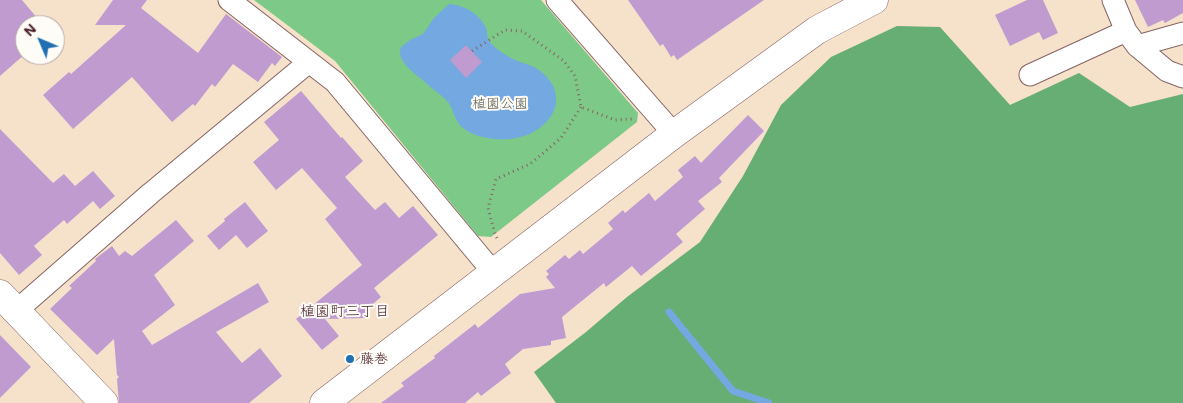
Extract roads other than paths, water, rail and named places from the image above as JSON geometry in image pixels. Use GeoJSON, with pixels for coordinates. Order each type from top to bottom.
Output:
{"type":"FeatureCollection","features":[{"type":"Feature","properties":{"kind":"street"},"geometry":{"type":"LineString","coordinates":[[229,0],[335,82],[493,272]]}},
{"type":"Feature","properties":{"kind":"street"},"geometry":{"type":"LineString","coordinates":[[556,0],[674,134]]}},
{"type":"Feature","properties":{"kind":"street"},"geometry":{"type":"LineString","coordinates":[[324,403],[674,134],[817,30],[874,0]]}},
{"type":"Feature","properties":{"kind":"street"},"geometry":{"type":"LineString","coordinates":[[1113,0],[1131,39],[1168,71],[1183,77]]}},
{"type":"Feature","properties":{"kind":"street"},"geometry":{"type":"LineString","coordinates":[[1030,75],[1131,39],[1183,33]]}},
{"type":"Feature","properties":{"kind":"street"},"geometry":{"type":"LineString","coordinates":[[104,403],[8,302],[150,193],[309,62]]}},
{"type":"Feature","properties":{"kind":"water"},"geometry":{"type":"Polygon","coordinates":[[[449,4],[466,8],[476,15],[486,28],[488,39],[495,47],[511,58],[536,68],[547,77],[556,93],[556,102],[550,118],[544,125],[527,135],[509,139],[489,138],[470,133],[460,125],[445,99],[404,62],[400,52],[401,47],[423,34],[434,18],[449,4]]]}},
{"type":"Feature","properties":{"kind":"waterway"},"geometry":{"type":"LineString","coordinates":[[669,312],[733,391],[769,403]]}},
{"type":"Feature","properties":{"kind":"place","name":"藤巻"},"geometry":{"type":"Point","coordinates":[350,359]}},
{"type":"Feature","properties":{"kind":"district","name":"植園町三丁目"},"geometry":{"type":"Point","coordinates":[345,311]}},
{"type":"Feature","properties":{"kind":"park label","name":"植園公園"},"geometry":{"type":"Point","coordinates":[500,104]}}]}
